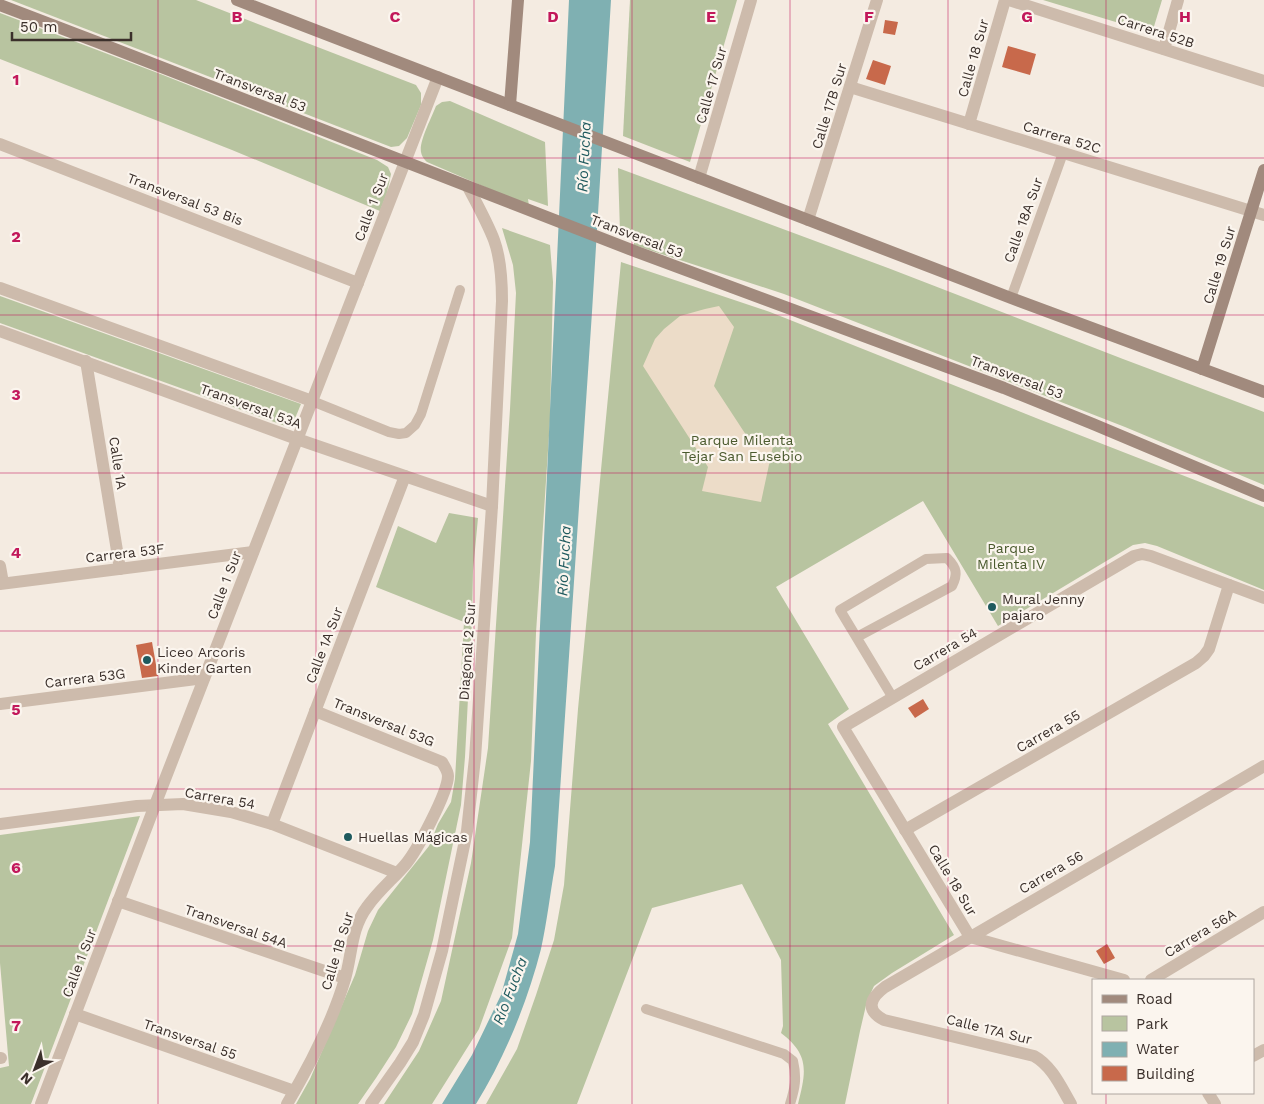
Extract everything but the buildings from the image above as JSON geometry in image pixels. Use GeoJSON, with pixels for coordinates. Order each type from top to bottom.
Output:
{"type":"FeatureCollection","features":[{"type":"Feature","properties":{"kind":"street"},"geometry":{"type":"LineString","coordinates":[[237,0],[1011,298],[1264,392]]}},
{"type":"Feature","properties":{"kind":"street"},"geometry":{"type":"LineString","coordinates":[[510,105],[518,0]]}},
{"type":"Feature","properties":{"kind":"street","name":"Calle 17 Sur"},"geometry":{"type":"LineString","coordinates":[[699,178],[751,0]]}},
{"type":"Feature","properties":{"kind":"street","name":"Calle 17B Sur"},"geometry":{"type":"LineString","coordinates":[[808,220],[876,0]]}},
{"type":"Feature","properties":{"kind":"street","name":"Carrera 52B"},"geometry":{"type":"LineString","coordinates":[[1007,0],[1264,81]]}},
{"type":"Feature","properties":{"kind":"street","name":"Calle 18 Sur"},"geometry":{"type":"LineString","coordinates":[[969,124],[1007,0]]}},
{"type":"Feature","properties":{"kind":"street"},"geometry":{"type":"LineString","coordinates":[[1164,49],[1178,0]]}},
{"type":"Feature","properties":{"kind":"street","name":"Transversal 53"},"geometry":{"type":"LineString","coordinates":[[0,5],[624,248],[1004,388],[1264,496]]}},
{"type":"Feature","properties":{"kind":"street","name":"Calle 1 Sur"},"geometry":{"type":"LineString","coordinates":[[41,1104],[204,678],[438,77]]}},
{"type":"Feature","properties":{"kind":"street","name":"Carrera 52C"},"geometry":{"type":"LineString","coordinates":[[850,87],[1264,215]]}},
{"type":"Feature","properties":{"kind":"street","name":"Transversal 53 Bis"},"geometry":{"type":"LineString","coordinates":[[0,144],[358,282]]}},
{"type":"Feature","properties":{"kind":"street","name":"Calle 19 Sur"},"geometry":{"type":"LineString","coordinates":[[1202,369],[1264,170]]}},
{"type":"Feature","properties":{"kind":"street","name":"Diagonal 2 Sur"},"geometry":{"type":"LineString","coordinates":[[371,1104],[413,1042],[424,1015],[442,951],[467,831],[475,758],[492,506],[502,278],[494,239],[468,187]]}},
{"type":"Feature","properties":{"kind":"street","name":"Transversal 53A"},"geometry":{"type":"LineString","coordinates":[[0,288],[312,401]]}},
{"type":"Feature","properties":{"kind":"street","name":"Transversal 53A"},"geometry":{"type":"LineString","coordinates":[[0,331],[297,439],[492,506]]}},
{"type":"Feature","properties":{"kind":"street","name":"Calle 1A"},"geometry":{"type":"LineString","coordinates":[[86,362],[120,568]]}},
{"type":"Feature","properties":{"kind":"street","name":"Calle 1A Sur"},"geometry":{"type":"LineString","coordinates":[[272,824],[405,476]]}},
{"type":"Feature","properties":{"kind":"street","name":"Carrera 53F"},"geometry":{"type":"LineString","coordinates":[[1,584],[253,552]]}},
{"type":"Feature","properties":{"kind":"street","name":"Carrera 54"},"geometry":{"type":"LineString","coordinates":[[843,727],[1134,556],[1142,554],[1151,556],[1229,585]]}},
{"type":"Feature","properties":{"kind":"street"},"geometry":{"type":"LineString","coordinates":[[0,566],[1,584]]}},
{"type":"Feature","properties":{"kind":"street"},"geometry":{"type":"LineString","coordinates":[[1229,585],[1264,598]]}},
{"type":"Feature","properties":{"kind":"street","name":"Carrera 55"},"geometry":{"type":"LineString","coordinates":[[905,830],[1196,663],[1209,649],[1229,585]]}},
{"type":"Feature","properties":{"kind":"street","name":"Carrera 53G"},"geometry":{"type":"LineString","coordinates":[[0,704],[204,678]]}},
{"type":"Feature","properties":{"kind":"street","name":"Transversal 53G"},"geometry":{"type":"LineString","coordinates":[[315,711],[442,762]]}},
{"type":"Feature","properties":{"kind":"street","name":"Calle 18 Sur"},"geometry":{"type":"LineString","coordinates":[[843,727],[970,937],[1120,979]]}},
{"type":"Feature","properties":{"kind":"street","name":"Calle 1B Sur"},"geometry":{"type":"LineString","coordinates":[[287,1104],[330,1020],[345,978],[352,941],[359,920],[366,908],[405,866],[415,852],[431,821],[447,785],[448,774],[442,762]]}},
{"type":"Feature","properties":{"kind":"street","name":"Carrera 56"},"geometry":{"type":"LineString","coordinates":[[876,1016],[872,1010],[872,1001],[876,994],[970,937],[1264,766]]}},
{"type":"Feature","properties":{"kind":"street","name":"Carrera 54"},"geometry":{"type":"LineString","coordinates":[[0,824],[137,806],[183,804],[231,812],[272,824],[397,873]]}},
{"type":"Feature","properties":{"kind":"street","name":"Transversal 54A"},"geometry":{"type":"LineString","coordinates":[[118,901],[345,978]]}},
{"type":"Feature","properties":{"kind":"street","name":"Carrera 56A"},"geometry":{"type":"LineString","coordinates":[[1153,979],[1264,912]]}},
{"type":"Feature","properties":{"kind":"street","name":"Transversal 55"},"geometry":{"type":"LineString","coordinates":[[75,1014],[294,1092]]}},
{"type":"Feature","properties":{"kind":"street","name":"Calle 17A Sur"},"geometry":{"type":"LineString","coordinates":[[876,1016],[884,1020],[1034,1056],[1042,1060],[1049,1067],[1071,1104]]}},
{"type":"Feature","properties":{"kind":"lane","name":"Calle 18A Sur"},"geometry":{"type":"LineString","coordinates":[[1011,298],[1064,153]]}},
{"type":"Feature","properties":{"kind":"lane"},"geometry":{"type":"LineString","coordinates":[[312,401],[389,432],[406,433],[415,425],[421,414],[460,290]]}},
{"type":"Feature","properties":{"kind":"lane"},"geometry":{"type":"LineString","coordinates":[[857,637],[952,586],[956,577],[954,565],[947,558],[926,558],[840,610],[893,698]]}},
{"type":"Feature","properties":{"kind":"lane"},"geometry":{"type":"LineString","coordinates":[[646,1008],[784,1054],[793,1061],[796,1072],[790,1104]]}},
{"type":"Feature","properties":{"kind":"green space"},"geometry":{"type":"Polygon","coordinates":[[[11,0],[196,0],[416,85],[421,93],[421,105],[407,138],[399,146],[391,147],[11,0]]]}},
{"type":"Feature","properties":{"kind":"green space"},"geometry":{"type":"Polygon","coordinates":[[[630,0],[737,0],[690,162],[623,136],[630,0]]]}},
{"type":"Feature","properties":{"kind":"green space"},"geometry":{"type":"Polygon","coordinates":[[[1043,0],[1162,0],[1152,33],[1043,0]]]}},
{"type":"Feature","properties":{"kind":"green space"},"geometry":{"type":"Polygon","coordinates":[[[0,13],[377,160],[388,167],[391,174],[387,193],[380,211],[232,150],[0,59],[0,13]]]}},
{"type":"Feature","properties":{"kind":"green space"},"geometry":{"type":"Polygon","coordinates":[[[450,101],[545,142],[548,206],[528,199],[529,206],[425,160],[421,154],[421,147],[429,122],[436,106],[442,102],[450,101]]]}},
{"type":"Feature","properties":{"kind":"green space"},"geometry":{"type":"Polygon","coordinates":[[[618,168],[888,268],[1264,412],[1264,485],[1125,427],[784,294],[634,245],[634,237],[620,232],[618,168]]]}},
{"type":"Feature","properties":{"kind":"green space"},"geometry":{"type":"Polygon","coordinates":[[[502,228],[550,245],[553,282],[550,420],[536,633],[531,761],[512,938],[479,1029],[432,1104],[384,1104],[419,1051],[441,1001],[471,863],[488,748],[516,293],[513,265],[502,228]]]}},
{"type":"Feature","properties":{"kind":"green space","name":"Parque Milenta Tejar San Eusebio"},"geometry":{"type":"Polygon","coordinates":[[[621,262],[770,312],[1264,507],[1264,590],[1157,546],[1145,543],[1133,545],[998,626],[923,501],[776,587],[849,709],[828,724],[954,935],[874,986],[867,1001],[845,1104],[798,1104],[804,1073],[801,1057],[797,1049],[781,1033],[783,1026],[781,960],[742,884],[652,908],[577,1104],[486,1104],[517,1049],[554,940],[564,885],[578,709],[621,262]]]}},
{"type":"Feature","properties":{"kind":"green space"},"geometry":{"type":"Polygon","coordinates":[[[0,296],[301,404],[291,428],[0,323],[0,296]]]}},
{"type":"Feature","properties":{"kind":"green space"},"geometry":{"type":"Polygon","coordinates":[[[449,513],[478,518],[473,571],[465,757],[461,805],[433,940],[412,1014],[396,1047],[358,1104],[296,1104],[310,1079],[355,975],[368,931],[378,910],[429,846],[438,824],[451,802],[455,779],[464,622],[376,587],[398,526],[436,543],[449,513]]]}},
{"type":"Feature","properties":{"kind":"green space"},"geometry":{"type":"Polygon","coordinates":[[[140,816],[31,1104],[0,1104],[0,1068],[9,1066],[0,963],[0,835],[140,816]]]}},
{"type":"Feature","properties":{"kind":"shaded area"},"geometry":{"type":"Polygon","coordinates":[[[719,306],[734,327],[714,386],[750,441],[773,446],[761,502],[702,491],[708,467],[643,366],[655,339],[680,316],[719,306]]]}},
{"type":"Feature","properties":{"kind":"water","name":"Río Fucha"},"geometry":{"type":"Polygon","coordinates":[[[569,0],[611,0],[555,866],[541,949],[522,1009],[506,1049],[476,1104],[442,1104],[472,1055],[501,995],[518,934],[530,842],[569,0]]]}},
{"type":"Feature","properties":{"kind":"place","name":"Mural Jenny pajaro"},"geometry":{"type":"Point","coordinates":[992,607]}},
{"type":"Feature","properties":{"kind":"place","name":"Liceo Arcoris Kinder Garten"},"geometry":{"type":"Point","coordinates":[147,660]}},
{"type":"Feature","properties":{"kind":"place","name":"Huellas Mágicas"},"geometry":{"type":"Point","coordinates":[348,837]}},
{"type":"Feature","properties":{"kind":"park label","name":"Parque Milenta IV"},"geometry":{"type":"Point","coordinates":[1011,556]}}]}
